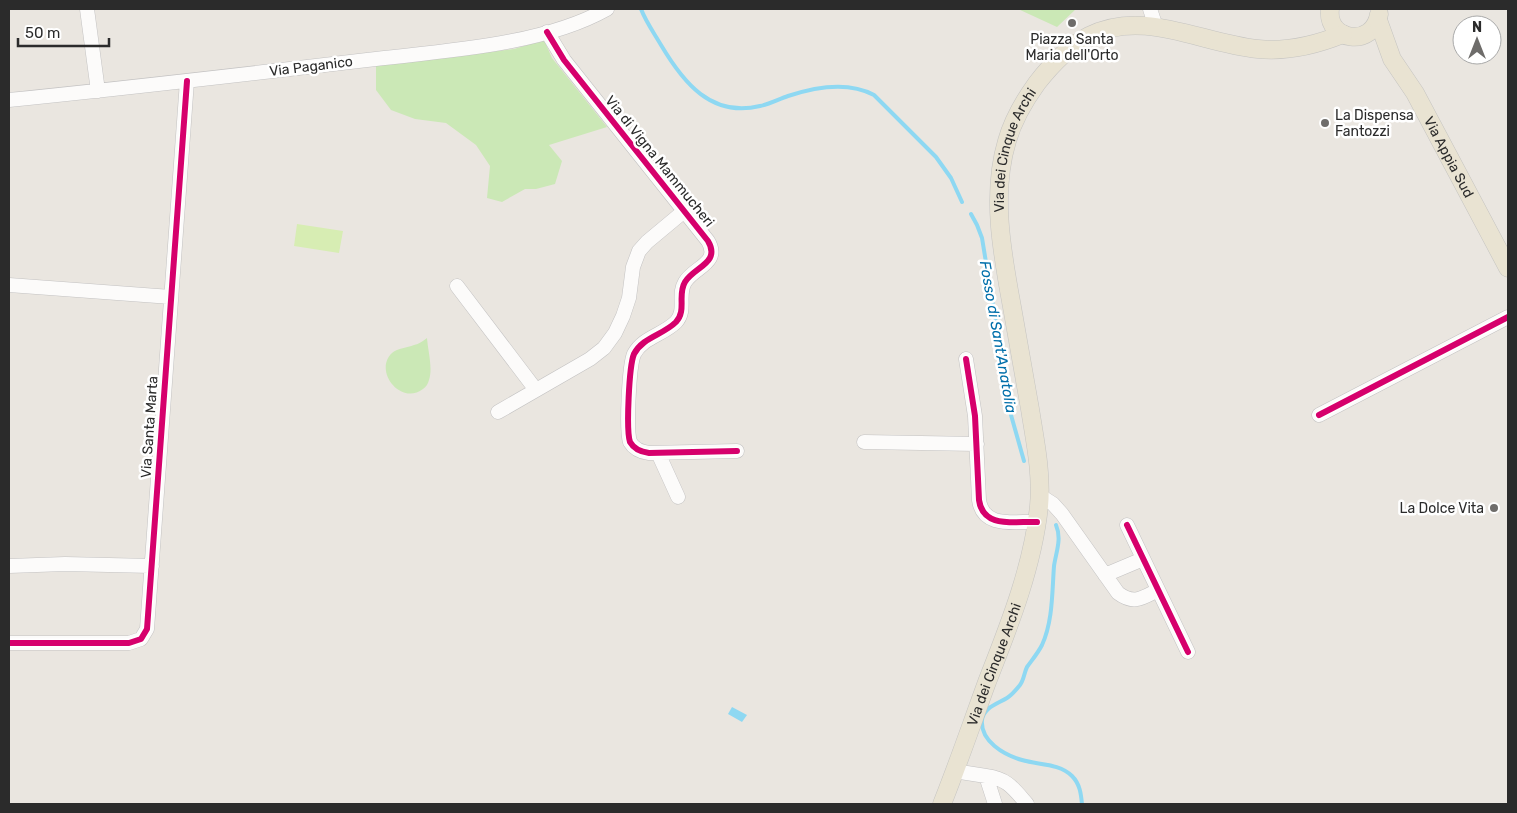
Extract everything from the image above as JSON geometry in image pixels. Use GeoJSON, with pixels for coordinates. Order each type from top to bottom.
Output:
{"type":"FeatureCollection","features":[{"type":"Feature","properties":{"kind":"main road"},"geometry":{"type":"LineString","coordinates":[[1330,11],[1331,22],[1336,29],[1392,59]]}},
{"type":"Feature","properties":{"kind":"main road"},"geometry":{"type":"LineString","coordinates":[[1292,48],[1317,32],[1330,11]]}},
{"type":"Feature","properties":{"kind":"main road"},"geometry":{"type":"LineString","coordinates":[[1351,36],[1368,34],[1374,28],[1378,14]]}},
{"type":"Feature","properties":{"kind":"main road","name":"Via Appia Sud"},"geometry":{"type":"LineString","coordinates":[[1378,14],[1392,59],[1415,93],[1502,250],[1508,268]]}},
{"type":"Feature","properties":{"kind":"main road","name":"Via dei Cinque Archi"},"geometry":{"type":"LineString","coordinates":[[942,804],[1008,626],[1029,558],[1037,522],[1039,495],[1037,452],[1002,239],[1000,187],[1004,149],[1012,125],[1024,103],[1046,73],[1068,50],[1089,36],[1109,28],[1135,25],[1156,27],[1237,46],[1259,49],[1314,45],[1351,36]]}},
{"type":"Feature","properties":{"kind":"street"},"geometry":{"type":"LineString","coordinates":[[87,9],[98,91]]}},
{"type":"Feature","properties":{"kind":"street","name":"Via Paganico"},"geometry":{"type":"LineString","coordinates":[[9,100],[187,81],[482,45],[547,32],[583,20],[607,9]]}},
{"type":"Feature","properties":{"kind":"street"},"geometry":{"type":"LineString","coordinates":[[1150,9],[1156,27]]}},
{"type":"Feature","properties":{"kind":"street","name":"Via di Vigna Mammucheri"},"geometry":{"type":"LineString","coordinates":[[547,32],[564,60],[709,243],[711,256],[684,284],[681,295],[682,308],[679,318],[640,347],[632,360],[630,375],[630,440],[637,450],[645,453],[737,450]]}},
{"type":"Feature","properties":{"kind":"street","name":"Via Santa Marta"},"geometry":{"type":"LineString","coordinates":[[9,642],[125,644],[137,642],[144,636],[147,629],[187,81]]}},
{"type":"Feature","properties":{"kind":"street","name":"Via di Vigna Mammucheri"},"geometry":{"type":"LineString","coordinates":[[498,412],[590,359],[608,343],[618,329],[626,307],[633,267],[639,251],[647,242],[684,212]]}},
{"type":"Feature","properties":{"kind":"street"},"geometry":{"type":"LineString","coordinates":[[9,285],[171,297]]}},
{"type":"Feature","properties":{"kind":"street"},"geometry":{"type":"LineString","coordinates":[[457,286],[536,390]]}},
{"type":"Feature","properties":{"kind":"street"},"geometry":{"type":"LineString","coordinates":[[1319,415],[1508,317]]}},
{"type":"Feature","properties":{"kind":"street"},"geometry":{"type":"LineString","coordinates":[[966,359],[975,416],[979,500],[984,514],[993,520],[1037,522]]}},
{"type":"Feature","properties":{"kind":"street"},"geometry":{"type":"LineString","coordinates":[[864,442],[976,444]]}},
{"type":"Feature","properties":{"kind":"street"},"geometry":{"type":"LineString","coordinates":[[658,453],[678,497]]}},
{"type":"Feature","properties":{"kind":"street"},"geometry":{"type":"LineString","coordinates":[[1039,495],[1058,509],[1116,590],[1129,599],[1138,599],[1158,590]]}},
{"type":"Feature","properties":{"kind":"street"},"geometry":{"type":"LineString","coordinates":[[1127,525],[1188,652]]}},
{"type":"Feature","properties":{"kind":"street"},"geometry":{"type":"LineString","coordinates":[[1105,575],[1143,559]]}},
{"type":"Feature","properties":{"kind":"street"},"geometry":{"type":"LineString","coordinates":[[9,566],[65,564],[152,566]]}},
{"type":"Feature","properties":{"kind":"street"},"geometry":{"type":"LineString","coordinates":[[954,771],[998,778],[1008,782],[1027,804]]}},
{"type":"Feature","properties":{"kind":"street"},"geometry":{"type":"LineString","coordinates":[[986,776],[995,804]]}},
{"type":"Feature","properties":{"kind":"green space"},"geometry":{"type":"Polygon","coordinates":[[[1018,9],[1076,9],[1057,27],[1018,9]]]}},
{"type":"Feature","properties":{"kind":"green space"},"geometry":{"type":"Polygon","coordinates":[[[544,40],[552,58],[607,127],[549,145],[562,161],[555,184],[536,189],[525,189],[502,202],[487,198],[490,166],[476,145],[446,123],[415,119],[391,110],[376,90],[376,65],[514,49],[544,40]]]}},
{"type":"Feature","properties":{"kind":"green space"},"geometry":{"type":"Polygon","coordinates":[[[297,224],[343,231],[339,253],[294,246],[297,224]]]}},
{"type":"Feature","properties":{"kind":"green space"},"geometry":{"type":"Polygon","coordinates":[[[427,338],[431,370],[426,386],[415,393],[406,393],[399,390],[388,377],[386,369],[387,360],[394,351],[418,344],[427,338]]]}},
{"type":"Feature","properties":{"kind":"water"},"geometry":{"type":"Polygon","coordinates":[[[732,707],[747,715],[742,722],[728,714],[732,707]]]}},
{"type":"Feature","properties":{"kind":"waterway","name":"Fosso di Sant'Anatolia"},"geometry":{"type":"LineString","coordinates":[[641,9],[650,27],[679,72],[700,94],[713,102],[727,107],[743,108],[764,105],[809,90],[831,87],[853,88],[874,95],[936,157],[951,178],[962,202]]}},
{"type":"Feature","properties":{"kind":"waterway","name":"Fosso di Sant'Anatolia"},"geometry":{"type":"LineString","coordinates":[[971,214],[982,238],[1011,415],[1024,461]]}},
{"type":"Feature","properties":{"kind":"waterway","name":"Fosso di Sant'Anatolia"},"geometry":{"type":"LineString","coordinates":[[1056,525],[1059,540],[1046,636],[1027,667],[1020,685],[1009,697],[985,712],[982,728],[989,741],[1008,755],[1067,772],[1075,779],[1081,793],[1082,804]]}},
{"type":"Feature","properties":{"kind":"cycle path"},"geometry":{"type":"LineString","coordinates":[[547,32],[564,60],[708,241],[711,248],[709,260],[685,282],[682,292],[681,313],[676,322],[648,340],[634,354],[629,398],[628,425],[630,442],[638,450],[649,453],[737,451]]}},
{"type":"Feature","properties":{"kind":"cycle path"},"geometry":{"type":"LineString","coordinates":[[9,643],[129,643],[141,639],[147,629],[187,81]]}},
{"type":"Feature","properties":{"kind":"cycle path"},"geometry":{"type":"LineString","coordinates":[[1319,415],[1508,317]]}},
{"type":"Feature","properties":{"kind":"cycle path"},"geometry":{"type":"LineString","coordinates":[[966,359],[975,416],[979,500],[982,509],[987,516],[1001,522],[1037,522]]}},
{"type":"Feature","properties":{"kind":"cycle path"},"geometry":{"type":"LineString","coordinates":[[1127,525],[1188,652]]}},
{"type":"Feature","properties":{"kind":"place","name":"Piazza Santa Maria dell'Orto"},"geometry":{"type":"Point","coordinates":[1072,23]}},
{"type":"Feature","properties":{"kind":"place","name":"La Dispensa Fantozzi"},"geometry":{"type":"Point","coordinates":[1325,123]}},
{"type":"Feature","properties":{"kind":"place","name":"La Dolce Vita"},"geometry":{"type":"Point","coordinates":[1494,508]}}]}
